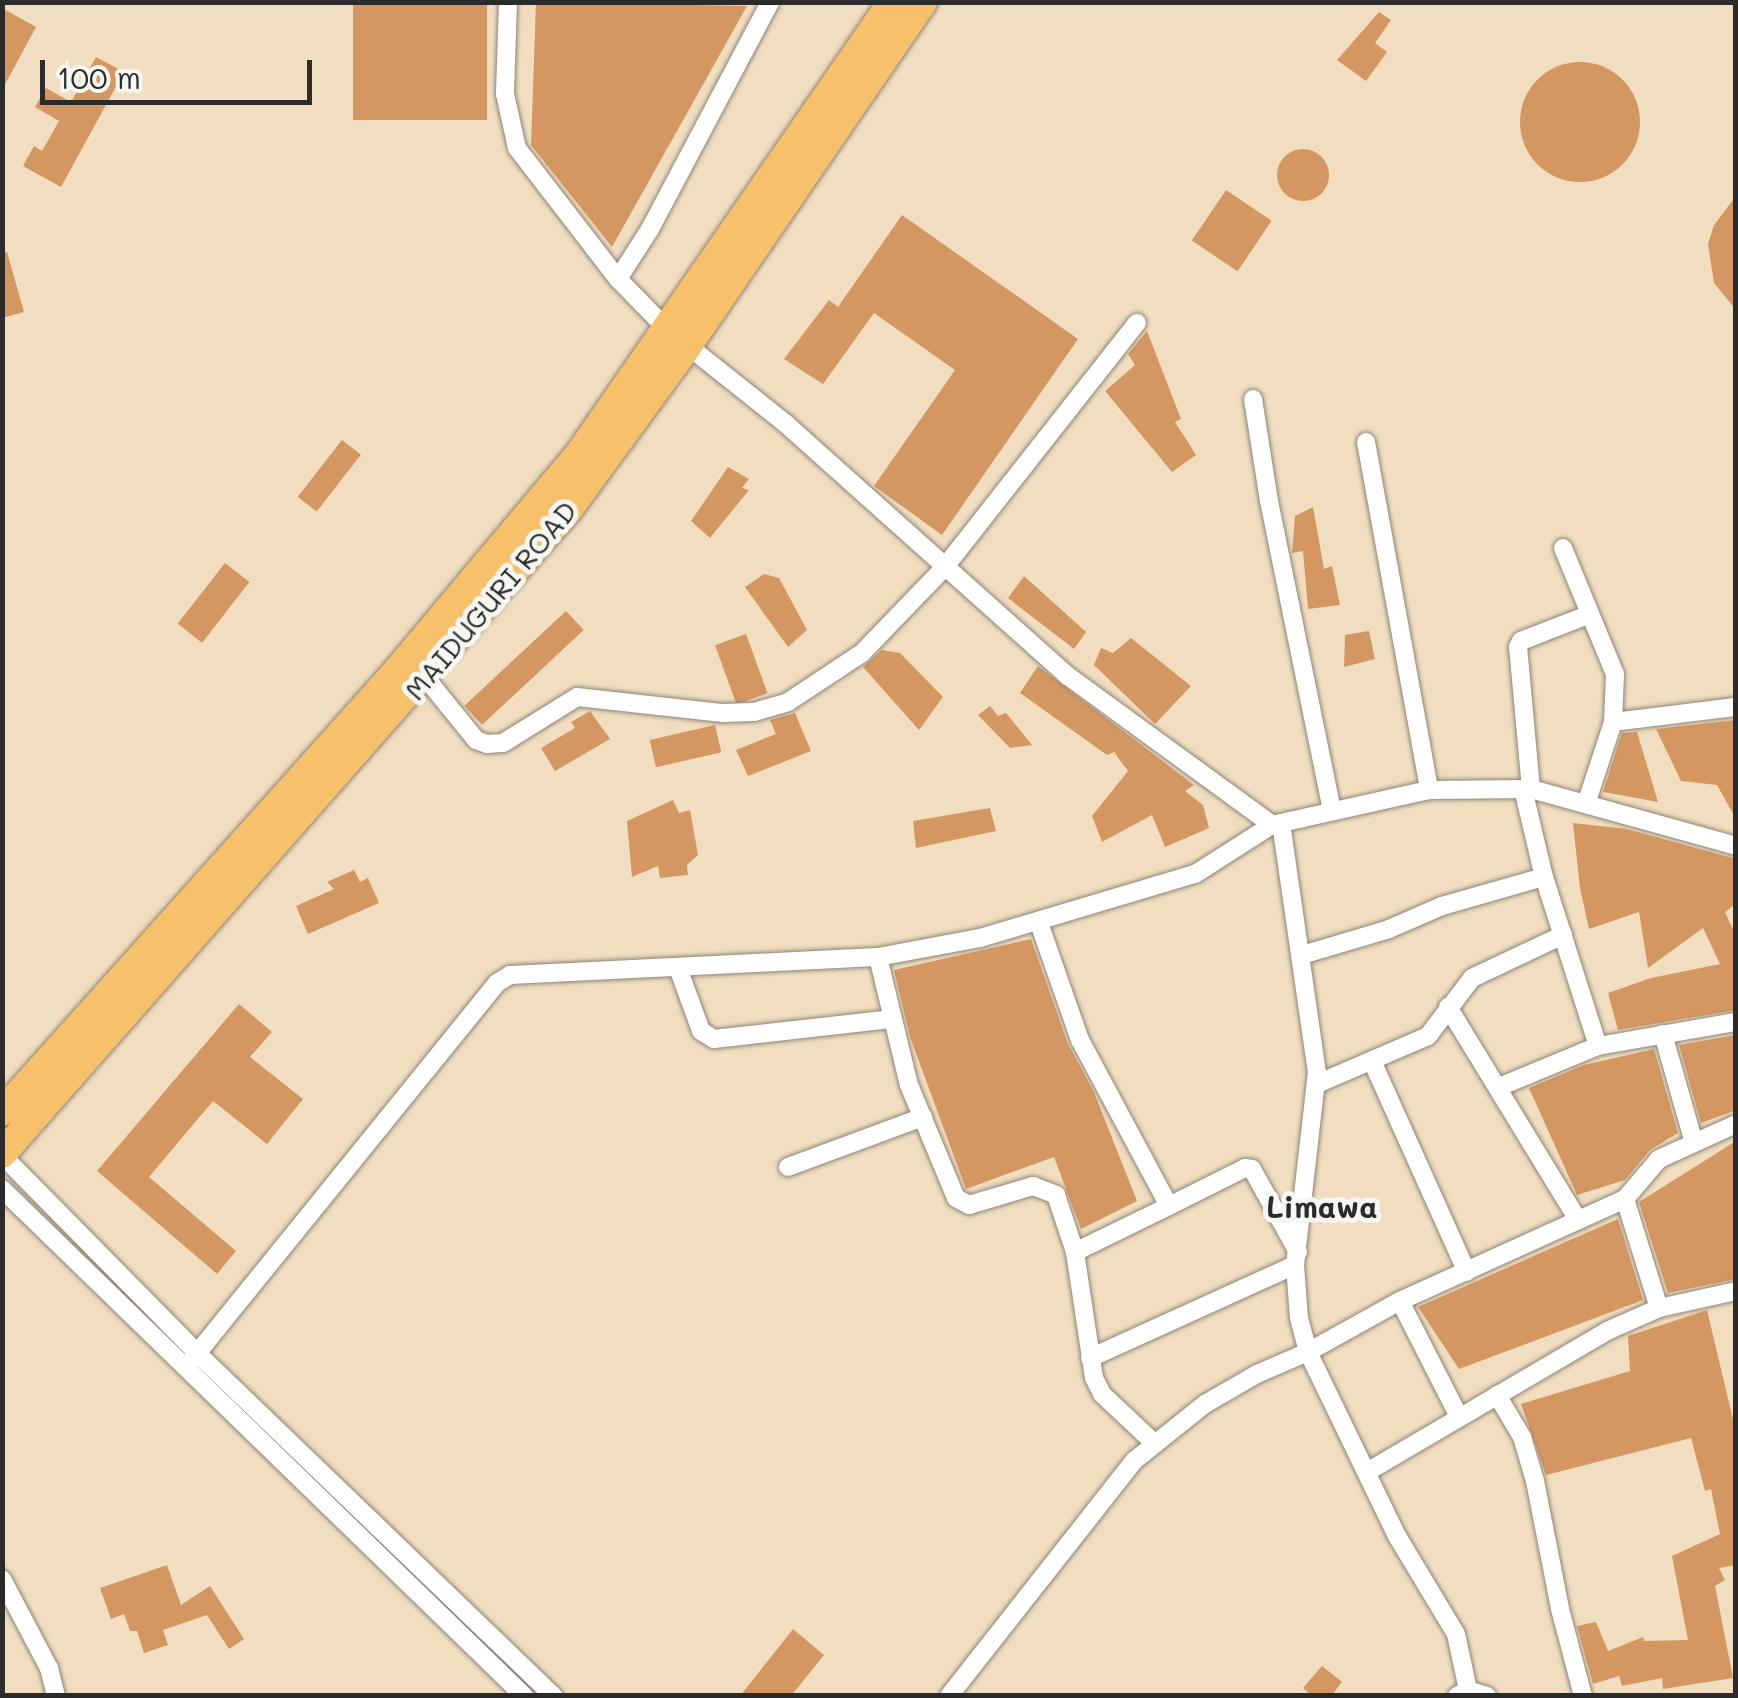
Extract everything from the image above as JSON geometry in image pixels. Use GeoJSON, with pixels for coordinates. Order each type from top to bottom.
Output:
{"type":"FeatureCollection","features":[{"type":"Feature","properties":{"kind":"highway","name":"MAIDUGURI ROAD"},"geometry":{"type":"LineString","coordinates":[[2,1154],[425,678],[569,509],[892,2]]}},
{"type":"Feature","properties":{"kind":"highway","name":"MAIDUGURI ROAD"},"geometry":{"type":"LineString","coordinates":[[2,1112],[498,552],[678,338],[922,2]]}},
{"type":"Feature","properties":{"kind":"street"},"geometry":{"type":"LineString","coordinates":[[508,2],[505,94],[517,148],[618,279],[678,338],[800,436],[1068,676],[1276,824],[1302,956],[1317,1084],[1296,1259],[1298,1318],[1308,1352],[1415,1571],[1456,1634],[1463,1693],[1487,1696]]}},
{"type":"Feature","properties":{"kind":"street"},"geometry":{"type":"LineString","coordinates":[[618,279],[650,229],[770,2]]}},
{"type":"Feature","properties":{"kind":"street"},"geometry":{"type":"LineString","coordinates":[[425,678],[481,743],[504,742],[576,697],[754,712],[788,702],[862,653],[944,568],[1137,322]]}},
{"type":"Feature","properties":{"kind":"street"},"geometry":{"type":"LineString","coordinates":[[1253,398],[1268,502],[1332,810]]}},
{"type":"Feature","properties":{"kind":"street"},"geometry":{"type":"LineString","coordinates":[[1366,442],[1429,790]]}},
{"type":"Feature","properties":{"kind":"street"},"geometry":{"type":"LineString","coordinates":[[1563,548],[1615,674],[1613,722],[1586,804]]}},
{"type":"Feature","properties":{"kind":"street"},"geometry":{"type":"LineString","coordinates":[[1588,615],[1521,641],[1518,647],[1527,789],[1544,877],[1598,1046]]}},
{"type":"Feature","properties":{"kind":"street"},"geometry":{"type":"LineString","coordinates":[[1613,722],[1736,707]]}},
{"type":"Feature","properties":{"kind":"street"},"geometry":{"type":"LineString","coordinates":[[192,1360],[496,982],[530,973],[878,957],[1038,923],[1195,874],[1276,824],[1429,790],[1527,789],[1736,846]]}},
{"type":"Feature","properties":{"kind":"street"},"geometry":{"type":"LineString","coordinates":[[1302,956],[1389,929],[1442,906],[1544,877]]}},
{"type":"Feature","properties":{"kind":"street"},"geometry":{"type":"LineString","coordinates":[[1038,923],[1080,1040],[1170,1206]]}},
{"type":"Feature","properties":{"kind":"street"},"geometry":{"type":"LineString","coordinates":[[1317,1084],[1428,1036],[1472,978],[1563,935]]}},
{"type":"Feature","properties":{"kind":"street"},"geometry":{"type":"LineString","coordinates":[[878,957],[891,1019],[923,1116],[959,1202],[969,1205],[1033,1186],[1056,1195],[1075,1252],[1090,1358],[1102,1394],[1154,1444]]}},
{"type":"Feature","properties":{"kind":"street"},"geometry":{"type":"LineString","coordinates":[[678,968],[702,1031],[714,1039],[891,1019]]}},
{"type":"Feature","properties":{"kind":"street"},"geometry":{"type":"LineString","coordinates":[[1448,1008],[1578,1220]]}},
{"type":"Feature","properties":{"kind":"street"},"geometry":{"type":"LineString","coordinates":[[1499,1087],[1598,1046],[1736,1022]]}},
{"type":"Feature","properties":{"kind":"street"},"geometry":{"type":"LineString","coordinates":[[1663,1034],[1694,1143]]}},
{"type":"Feature","properties":{"kind":"street"},"geometry":{"type":"LineString","coordinates":[[1372,1061],[1467,1272]]}},
{"type":"Feature","properties":{"kind":"street"},"geometry":{"type":"LineString","coordinates":[[788,1168],[923,1116]]}},
{"type":"Feature","properties":{"kind":"street"},"geometry":{"type":"LineString","coordinates":[[948,1696],[1135,1460],[1205,1404],[1400,1301],[1625,1198],[1659,1159],[1736,1124]]}},
{"type":"Feature","properties":{"kind":"street"},"geometry":{"type":"LineString","coordinates":[[2,1154],[192,1360],[524,1696]]}},
{"type":"Feature","properties":{"kind":"street"},"geometry":{"type":"LineString","coordinates":[[1075,1252],[1245,1168],[1252,1168],[1296,1259]]}},
{"type":"Feature","properties":{"kind":"street"},"geometry":{"type":"LineString","coordinates":[[2,1189],[554,1696]]}},
{"type":"Feature","properties":{"kind":"street"},"geometry":{"type":"LineString","coordinates":[[1625,1198],[1660,1308]]}},
{"type":"Feature","properties":{"kind":"street"},"geometry":{"type":"LineString","coordinates":[[1090,1358],[1296,1259]]}},
{"type":"Feature","properties":{"kind":"street"},"geometry":{"type":"LineString","coordinates":[[1367,1472],[1607,1331],[1660,1308],[1736,1291]]}},
{"type":"Feature","properties":{"kind":"street"},"geometry":{"type":"LineString","coordinates":[[1400,1301],[1459,1418]]}},
{"type":"Feature","properties":{"kind":"street"},"geometry":{"type":"LineString","coordinates":[[1498,1395],[1517,1426],[1535,1481],[1563,1624],[1583,1696]]}},
{"type":"Feature","properties":{"kind":"street"},"geometry":{"type":"LineString","coordinates":[[2,1579],[50,1668],[56,1696]]}},
{"type":"Feature","properties":{"kind":"building"},"geometry":{"type":"Polygon","coordinates":[[[353,2],[487,2],[487,120],[353,120],[353,2]]]}},
{"type":"Feature","properties":{"kind":"building"},"geometry":{"type":"Polygon","coordinates":[[[536,2],[747,6],[612,247],[531,145],[536,2]]]}},
{"type":"Feature","properties":{"kind":"building"},"geometry":{"type":"Polygon","coordinates":[[[2,8],[36,27],[2,90],[2,8]]]}},
{"type":"Feature","properties":{"kind":"building"},"geometry":{"type":"Polygon","coordinates":[[[1379,12],[1391,20],[1375,43],[1387,52],[1366,81],[1337,60],[1379,12]]]}},
{"type":"Feature","properties":{"kind":"building"},"geometry":{"type":"Polygon","coordinates":[[[96,57],[124,72],[61,187],[23,166],[34,146],[42,151],[59,121],[35,107],[46,88],[71,102],[96,57]]]}},
{"type":"Feature","properties":{"kind":"building"},"geometry":{"type":"Polygon","coordinates":[[[1580,62],[1603,66],[1623,79],[1636,99],[1640,122],[1636,145],[1623,165],[1603,178],[1580,182],[1557,178],[1537,165],[1524,145],[1520,122],[1524,99],[1537,79],[1557,66],[1580,62]]]}},
{"type":"Feature","properties":{"kind":"building"},"geometry":{"type":"Polygon","coordinates":[[[1303,149],[1321,157],[1329,175],[1321,193],[1303,201],[1285,193],[1277,175],[1285,157],[1303,149]]]}},
{"type":"Feature","properties":{"kind":"building"},"geometry":{"type":"Polygon","coordinates":[[[1226,190],[1272,221],[1237,271],[1192,241],[1226,190]]]}},
{"type":"Feature","properties":{"kind":"building"},"geometry":{"type":"Polygon","coordinates":[[[1736,196],[1736,310],[1714,283],[1708,244],[1714,225],[1736,196]]]}},
{"type":"Feature","properties":{"kind":"building"},"geometry":{"type":"Polygon","coordinates":[[[902,215],[1078,339],[942,535],[874,486],[955,370],[874,313],[823,384],[784,359],[829,300],[838,307],[902,215]]]}},
{"type":"Feature","properties":{"kind":"building"},"geometry":{"type":"Polygon","coordinates":[[[7,252],[24,312],[2,318],[2,253],[7,252]]]}},
{"type":"Feature","properties":{"kind":"building"},"geometry":{"type":"Polygon","coordinates":[[[1147,331],[1181,419],[1175,422],[1196,455],[1172,472],[1105,391],[1135,365],[1128,354],[1147,331]]]}},
{"type":"Feature","properties":{"kind":"building"},"geometry":{"type":"Polygon","coordinates":[[[342,440],[361,455],[317,512],[298,497],[342,440]]]}},
{"type":"Feature","properties":{"kind":"building"},"geometry":{"type":"Polygon","coordinates":[[[728,467],[749,479],[742,488],[749,490],[710,538],[691,521],[728,467]]]}},
{"type":"Feature","properties":{"kind":"building"},"geometry":{"type":"Polygon","coordinates":[[[1313,507],[1324,569],[1332,566],[1340,605],[1308,609],[1303,551],[1292,553],[1295,516],[1313,507]]]}},
{"type":"Feature","properties":{"kind":"building"},"geometry":{"type":"Polygon","coordinates":[[[225,563],[249,582],[202,643],[178,624],[225,563]]]}},
{"type":"Feature","properties":{"kind":"building"},"geometry":{"type":"Polygon","coordinates":[[[764,574],[779,578],[807,630],[788,647],[745,587],[764,574]]]}},
{"type":"Feature","properties":{"kind":"building"},"geometry":{"type":"Polygon","coordinates":[[[1024,576],[1086,632],[1074,649],[1008,598],[1024,576]]]}},
{"type":"Feature","properties":{"kind":"building"},"geometry":{"type":"Polygon","coordinates":[[[566,611],[584,630],[482,725],[464,706],[566,611]]]}},
{"type":"Feature","properties":{"kind":"building"},"geometry":{"type":"Polygon","coordinates":[[[1369,631],[1375,659],[1344,667],[1345,635],[1369,631]]]}},
{"type":"Feature","properties":{"kind":"building"},"geometry":{"type":"Polygon","coordinates":[[[746,634],[768,693],[737,704],[715,645],[746,634]]]}},
{"type":"Feature","properties":{"kind":"building"},"geometry":{"type":"Polygon","coordinates":[[[1131,638],[1191,686],[1155,724],[1094,665],[1101,648],[1113,653],[1131,638]]]}},
{"type":"Feature","properties":{"kind":"building"},"geometry":{"type":"Polygon","coordinates":[[[882,650],[900,653],[943,697],[919,730],[863,667],[882,650]]]}},
{"type":"Feature","properties":{"kind":"building"},"geometry":{"type":"Polygon","coordinates":[[[1038,666],[1194,785],[1185,791],[1203,805],[1209,828],[1165,847],[1152,815],[1102,842],[1092,816],[1128,771],[1114,752],[1107,755],[1020,693],[1038,666]]]}},
{"type":"Feature","properties":{"kind":"building"},"geometry":{"type":"Polygon","coordinates":[[[990,706],[998,716],[1006,713],[1032,745],[1010,748],[978,715],[990,706]]]}},
{"type":"Feature","properties":{"kind":"building"},"geometry":{"type":"Polygon","coordinates":[[[590,711],[610,739],[555,771],[541,748],[575,728],[571,722],[590,711]]]}},
{"type":"Feature","properties":{"kind":"building"},"geometry":{"type":"Polygon","coordinates":[[[795,713],[811,751],[748,776],[736,750],[776,734],[770,720],[795,713]]]}},
{"type":"Feature","properties":{"kind":"building"},"geometry":{"type":"Polygon","coordinates":[[[1736,720],[1736,819],[1717,785],[1681,781],[1656,729],[1736,720]]]}},
{"type":"Feature","properties":{"kind":"building"},"geometry":{"type":"Polygon","coordinates":[[[715,725],[721,752],[656,767],[650,740],[715,725]]]}},
{"type":"Feature","properties":{"kind":"building"},"geometry":{"type":"Polygon","coordinates":[[[1637,732],[1658,802],[1603,792],[1622,733],[1637,732]]]}},
{"type":"Feature","properties":{"kind":"building"},"geometry":{"type":"Polygon","coordinates":[[[673,800],[679,813],[690,810],[698,855],[687,865],[688,875],[660,878],[658,866],[632,877],[627,821],[673,800]]]}},
{"type":"Feature","properties":{"kind":"building"},"geometry":{"type":"Polygon","coordinates":[[[990,808],[996,831],[916,848],[913,821],[990,808]]]}},
{"type":"Feature","properties":{"kind":"building"},"geometry":{"type":"Polygon","coordinates":[[[1573,823],[1627,829],[1736,859],[1736,904],[1725,912],[1736,936],[1736,1010],[1618,1030],[1608,993],[1651,978],[1720,964],[1703,928],[1648,968],[1639,912],[1589,929],[1573,823]]]}},
{"type":"Feature","properties":{"kind":"building"},"geometry":{"type":"Polygon","coordinates":[[[354,870],[360,882],[368,878],[379,903],[308,934],[296,906],[334,889],[327,882],[354,870]]]}},
{"type":"Feature","properties":{"kind":"building"},"geometry":{"type":"Polygon","coordinates":[[[1031,939],[1068,1044],[1094,1092],[1137,1201],[1081,1229],[1054,1157],[966,1189],[910,1037],[894,970],[1031,939]]]}},
{"type":"Feature","properties":{"kind":"building"},"geometry":{"type":"Polygon","coordinates":[[[239,1004],[272,1032],[250,1057],[303,1099],[267,1144],[213,1101],[149,1177],[236,1251],[217,1274],[97,1171],[239,1004]]]}},
{"type":"Feature","properties":{"kind":"building"},"geometry":{"type":"Polygon","coordinates":[[[1736,1035],[1736,1110],[1701,1123],[1679,1045],[1736,1035]]]}},
{"type":"Feature","properties":{"kind":"building"},"geometry":{"type":"Polygon","coordinates":[[[1654,1049],[1678,1133],[1650,1150],[1625,1180],[1577,1195],[1529,1088],[1584,1065],[1654,1049]]]}},
{"type":"Feature","properties":{"kind":"building"},"geometry":{"type":"Polygon","coordinates":[[[1736,1141],[1736,1279],[1668,1293],[1639,1202],[1736,1141]]]}},
{"type":"Feature","properties":{"kind":"building"},"geometry":{"type":"Polygon","coordinates":[[[1618,1219],[1643,1300],[1459,1369],[1418,1307],[1618,1219]]]}},
{"type":"Feature","properties":{"kind":"building"},"geometry":{"type":"Polygon","coordinates":[[[1707,1310],[1736,1432],[1736,1565],[1719,1568],[1725,1580],[1715,1586],[1733,1678],[1663,1689],[1662,1678],[1622,1686],[1619,1676],[1593,1684],[1577,1626],[1596,1622],[1608,1651],[1643,1637],[1644,1641],[1688,1640],[1672,1556],[1720,1534],[1711,1489],[1705,1491],[1691,1438],[1546,1475],[1521,1404],[1630,1371],[1628,1336],[1707,1310]]]}},
{"type":"Feature","properties":{"kind":"building"},"geometry":{"type":"Polygon","coordinates":[[[167,1565],[181,1605],[210,1586],[244,1639],[229,1649],[207,1615],[163,1630],[168,1645],[144,1653],[137,1631],[130,1631],[124,1614],[111,1619],[100,1588],[167,1565]]]}},
{"type":"Feature","properties":{"kind":"building"},"geometry":{"type":"Polygon","coordinates":[[[793,1629],[824,1655],[791,1696],[740,1696],[793,1629]]]}},
{"type":"Feature","properties":{"kind":"building"},"geometry":{"type":"Polygon","coordinates":[[[1322,1666],[1342,1682],[1331,1696],[1312,1696],[1303,1688],[1322,1666]]]}},
{"type":"Feature","properties":{"kind":"district","name":"Limawa"},"geometry":{"type":"Point","coordinates":[1322,1206]}}]}
